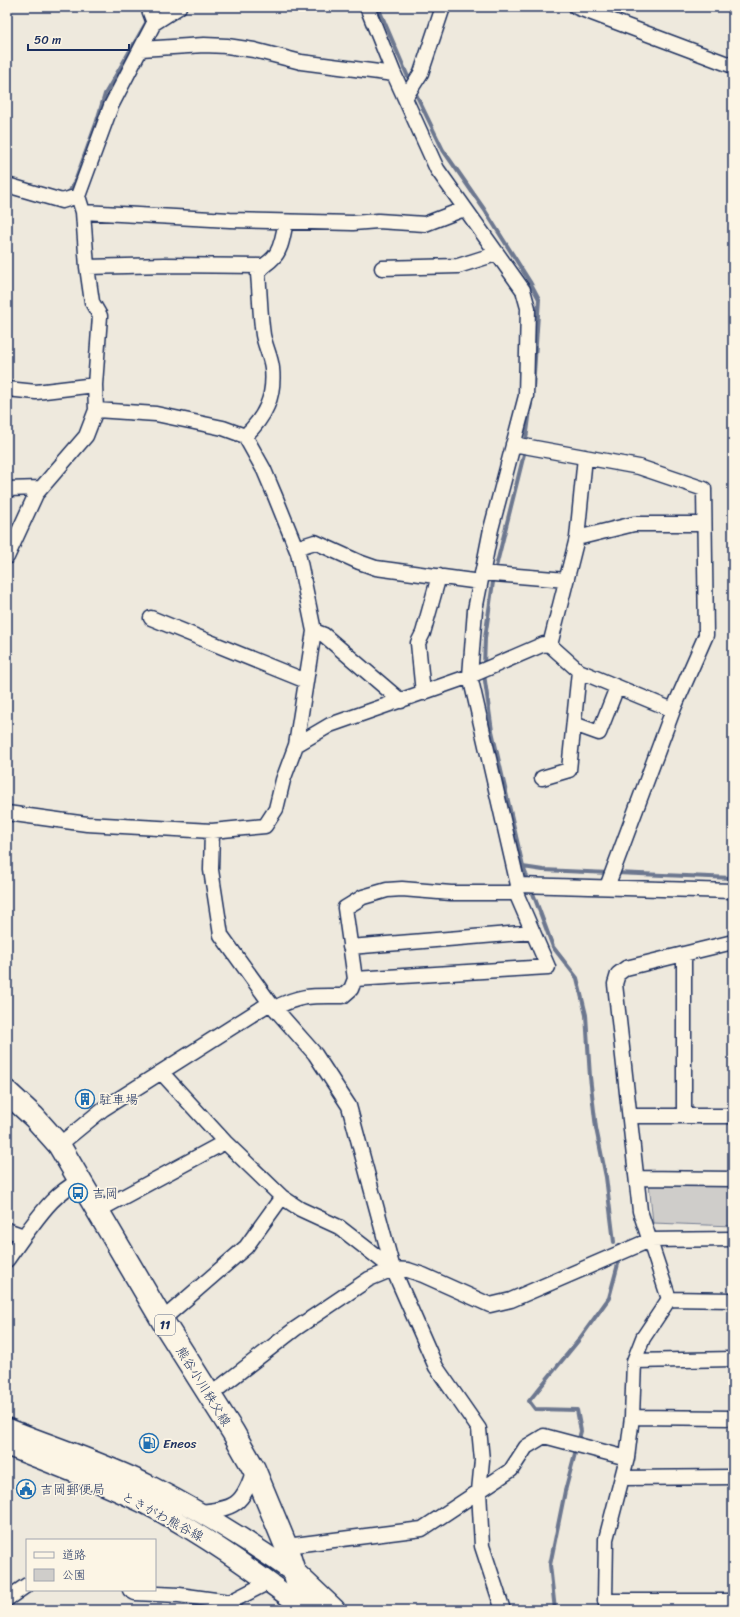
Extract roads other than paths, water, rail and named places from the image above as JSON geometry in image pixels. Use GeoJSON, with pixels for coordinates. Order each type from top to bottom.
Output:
{"type":"FeatureCollection","features":[{"type":"Feature","properties":{"kind":"main road","name":"熊谷小川秩父線"},"geometry":{"type":"LineString","coordinates":[[7,1092],[34,1117],[59,1145],[99,1210],[162,1320],[210,1395],[254,1469],[297,1575],[306,1610]]}},
{"type":"Feature","properties":{"kind":"main road","name":"ときがわ熊谷線"},"geometry":{"type":"LineString","coordinates":[[7,1428],[109,1467],[150,1486],[236,1533],[297,1575]]}},
{"type":"Feature","properties":{"kind":"main road","name":"ときがわ熊谷線"},"geometry":{"type":"LineString","coordinates":[[7,1446],[144,1503],[225,1550],[306,1610]]}},
{"type":"Feature","properties":{"kind":"main road","name":"熊谷小川秩父線"},"geometry":{"type":"LineString","coordinates":[[297,1575],[334,1610]]}},
{"type":"Feature","properties":{"kind":"street"},"geometry":{"type":"LineString","coordinates":[[148,7],[154,23]]}},
{"type":"Feature","properties":{"kind":"street"},"geometry":{"type":"LineString","coordinates":[[7,557],[36,494],[86,436],[96,410],[95,386],[100,316],[92,302],[82,212],[78,196],[111,106],[140,49],[154,23],[179,7]]}},
{"type":"Feature","properties":{"kind":"street"},"geometry":{"type":"LineString","coordinates":[[355,979],[548,967],[533,932],[518,888],[470,676],[475,610],[481,578],[526,396],[528,308],[523,290],[437,169],[404,98],[367,7]]}},
{"type":"Feature","properties":{"kind":"street"},"geometry":{"type":"LineString","coordinates":[[404,98],[421,73],[443,7]]}},
{"type":"Feature","properties":{"kind":"street"},"geometry":{"type":"LineString","coordinates":[[576,7],[733,66]]}},
{"type":"Feature","properties":{"kind":"street"},"geometry":{"type":"LineString","coordinates":[[140,49],[227,46],[254,50],[302,62],[394,74]]}},
{"type":"Feature","properties":{"kind":"street"},"geometry":{"type":"LineString","coordinates":[[7,185],[62,201],[78,196]]}},
{"type":"Feature","properties":{"kind":"street"},"geometry":{"type":"LineString","coordinates":[[82,212],[286,222],[354,223],[378,221],[426,224],[464,208]]}},
{"type":"Feature","properties":{"kind":"street"},"geometry":{"type":"LineString","coordinates":[[87,267],[165,265],[261,266],[274,258],[282,242],[286,222]]}},
{"type":"Feature","properties":{"kind":"street"},"geometry":{"type":"LineString","coordinates":[[382,268],[458,266],[496,254]]}},
{"type":"Feature","properties":{"kind":"street"},"geometry":{"type":"LineString","coordinates":[[244,436],[257,424],[267,410],[272,387],[272,368],[264,336],[260,297],[258,274],[261,266]]}},
{"type":"Feature","properties":{"kind":"street"},"geometry":{"type":"LineString","coordinates":[[7,389],[36,392],[95,386]]}},
{"type":"Feature","properties":{"kind":"street"},"geometry":{"type":"LineString","coordinates":[[7,813],[87,824],[212,831],[265,826],[276,809],[283,780],[296,745],[314,631],[296,548],[264,470],[244,436],[223,428],[156,414],[96,410]]}},
{"type":"Feature","properties":{"kind":"street"},"geometry":{"type":"LineString","coordinates":[[513,444],[640,467],[704,489],[706,635],[673,710],[607,887]]}},
{"type":"Feature","properties":{"kind":"street"},"geometry":{"type":"LineString","coordinates":[[550,645],[577,538],[585,457]]}},
{"type":"Feature","properties":{"kind":"street"},"geometry":{"type":"LineString","coordinates":[[7,489],[41,488]]}},
{"type":"Feature","properties":{"kind":"street"},"geometry":{"type":"LineString","coordinates":[[577,538],[634,524],[704,524]]}},
{"type":"Feature","properties":{"kind":"street"},"geometry":{"type":"LineString","coordinates":[[296,548],[315,542],[376,568],[439,576],[566,580]]}},
{"type":"Feature","properties":{"kind":"street"},"geometry":{"type":"LineString","coordinates":[[423,693],[418,643],[423,633],[439,576]]}},
{"type":"Feature","properties":{"kind":"street"},"geometry":{"type":"LineString","coordinates":[[151,618],[306,681]]}},
{"type":"Feature","properties":{"kind":"street"},"geometry":{"type":"LineString","coordinates":[[314,631],[324,634],[400,701]]}},
{"type":"Feature","properties":{"kind":"street"},"geometry":{"type":"LineString","coordinates":[[296,745],[330,725],[470,676],[544,644],[550,645],[579,671],[673,710]]}},
{"type":"Feature","properties":{"kind":"street"},"geometry":{"type":"LineString","coordinates":[[542,778],[569,770],[579,671]]}},
{"type":"Feature","properties":{"kind":"street"},"geometry":{"type":"LineString","coordinates":[[574,724],[599,733],[617,687]]}},
{"type":"Feature","properties":{"kind":"street"},"geometry":{"type":"LineString","coordinates":[[212,831],[211,870],[221,935],[272,1006],[315,1054],[348,1106],[393,1269],[436,1367],[479,1429],[482,1460],[479,1491],[482,1546],[503,1610]]}},
{"type":"Feature","properties":{"kind":"street"},"geometry":{"type":"LineString","coordinates":[[59,1145],[103,1109],[272,1006],[305,996],[343,996],[351,989],[355,979],[345,908],[364,897],[387,890],[402,889],[452,893],[539,885],[733,891]]}},
{"type":"Feature","properties":{"kind":"street"},"geometry":{"type":"LineString","coordinates":[[350,948],[533,932]]}},
{"type":"Feature","properties":{"kind":"street"},"geometry":{"type":"LineString","coordinates":[[669,1299],[640,1211],[615,984],[618,974],[626,968],[733,942]]}},
{"type":"Feature","properties":{"kind":"street"},"geometry":{"type":"LineString","coordinates":[[684,954],[684,1116]]}},
{"type":"Feature","properties":{"kind":"street"},"geometry":{"type":"LineString","coordinates":[[162,1072],[225,1142],[282,1197],[300,1209],[340,1227],[393,1269]]}},
{"type":"Feature","properties":{"kind":"street"},"geometry":{"type":"LineString","coordinates":[[630,1116],[733,1116]]}},
{"type":"Feature","properties":{"kind":"street"},"geometry":{"type":"LineString","coordinates":[[99,1210],[225,1142]]}},
{"type":"Feature","properties":{"kind":"street"},"geometry":{"type":"LineString","coordinates":[[637,1178],[733,1179]]}},
{"type":"Feature","properties":{"kind":"street"},"geometry":{"type":"LineString","coordinates":[[7,1260],[47,1206],[62,1190],[80,1180]]}},
{"type":"Feature","properties":{"kind":"street"},"geometry":{"type":"LineString","coordinates":[[162,1320],[246,1247],[282,1197]]}},
{"type":"Feature","properties":{"kind":"street"},"geometry":{"type":"LineString","coordinates":[[7,1230],[24,1236]]}},
{"type":"Feature","properties":{"kind":"street"},"geometry":{"type":"LineString","coordinates":[[210,1395],[295,1329],[369,1279],[393,1269],[408,1270],[423,1275],[490,1305],[511,1300],[650,1240],[733,1239]]}},
{"type":"Feature","properties":{"kind":"street"},"geometry":{"type":"LineString","coordinates":[[669,1299],[733,1300]]}},
{"type":"Feature","properties":{"kind":"street"},"geometry":{"type":"LineString","coordinates":[[669,1299],[643,1338],[634,1361],[632,1417],[627,1458],[606,1539],[607,1606],[733,1600]]}},
{"type":"Feature","properties":{"kind":"street"},"geometry":{"type":"LineString","coordinates":[[634,1361],[733,1359]]}},
{"type":"Feature","properties":{"kind":"street"},"geometry":{"type":"LineString","coordinates":[[632,1417],[733,1418]]}},
{"type":"Feature","properties":{"kind":"street"},"geometry":{"type":"LineString","coordinates":[[286,1546],[422,1529],[511,1470],[526,1447],[544,1436],[627,1458]]}},
{"type":"Feature","properties":{"kind":"street"},"geometry":{"type":"LineString","coordinates":[[198,1512],[220,1510],[231,1506],[247,1490],[254,1469]]}},
{"type":"Feature","properties":{"kind":"street"},"geometry":{"type":"LineString","coordinates":[[622,1478],[733,1478]]}},
{"type":"Feature","properties":{"kind":"street"},"geometry":{"type":"LineString","coordinates":[[132,1591],[135,1593],[179,1595],[230,1602],[269,1582]]}},
{"type":"Feature","properties":{"kind":"street"},"geometry":{"type":"LineString","coordinates":[[7,1598],[26,1586]]}},
{"type":"Feature","properties":{"kind":"waterway"},"geometry":{"type":"LineString","coordinates":[[378,7],[411,84]]}},
{"type":"Feature","properties":{"kind":"waterway"},"geometry":{"type":"LineString","coordinates":[[65,194],[70,191],[76,179],[105,94],[146,23]]}},
{"type":"Feature","properties":{"kind":"waterway"},"geometry":{"type":"LineString","coordinates":[[414,90],[443,150],[484,209],[539,299],[533,388]]}},
{"type":"Feature","properties":{"kind":"waterway"},"geometry":{"type":"LineString","coordinates":[[484,667],[485,638],[494,575],[524,454],[531,403]]}},
{"type":"Feature","properties":{"kind":"waterway"},"geometry":{"type":"LineString","coordinates":[[484,674],[492,731],[523,867],[529,882]]}},
{"type":"Feature","properties":{"kind":"waterway"},"geometry":{"type":"LineString","coordinates":[[523,867],[543,870],[609,873]]}},
{"type":"Feature","properties":{"kind":"waterway"},"geometry":{"type":"LineString","coordinates":[[616,873],[733,878]]}},
{"type":"Feature","properties":{"kind":"waterway"},"geometry":{"type":"LineString","coordinates":[[531,888],[553,947],[577,978],[586,1015],[590,1077],[596,1128],[606,1177],[614,1242]]}},
{"type":"Feature","properties":{"kind":"waterway"},"geometry":{"type":"LineString","coordinates":[[555,1610],[550,1565],[565,1491],[581,1431],[577,1410],[535,1409],[529,1401],[578,1341],[609,1298],[618,1264]]}},
{"type":"Feature","properties":{"kind":"place","name":"駐車場"},"geometry":{"type":"Point","coordinates":[85,1099]}},
{"type":"Feature","properties":{"kind":"place","name":"吉岡"},"geometry":{"type":"Point","coordinates":[78,1193]}},
{"type":"Feature","properties":{"kind":"place","name":"Eneos"},"geometry":{"type":"Point","coordinates":[149,1443]}},
{"type":"Feature","properties":{"kind":"place","name":"吉岡郵便局"},"geometry":{"type":"Point","coordinates":[26,1489]}}]}
